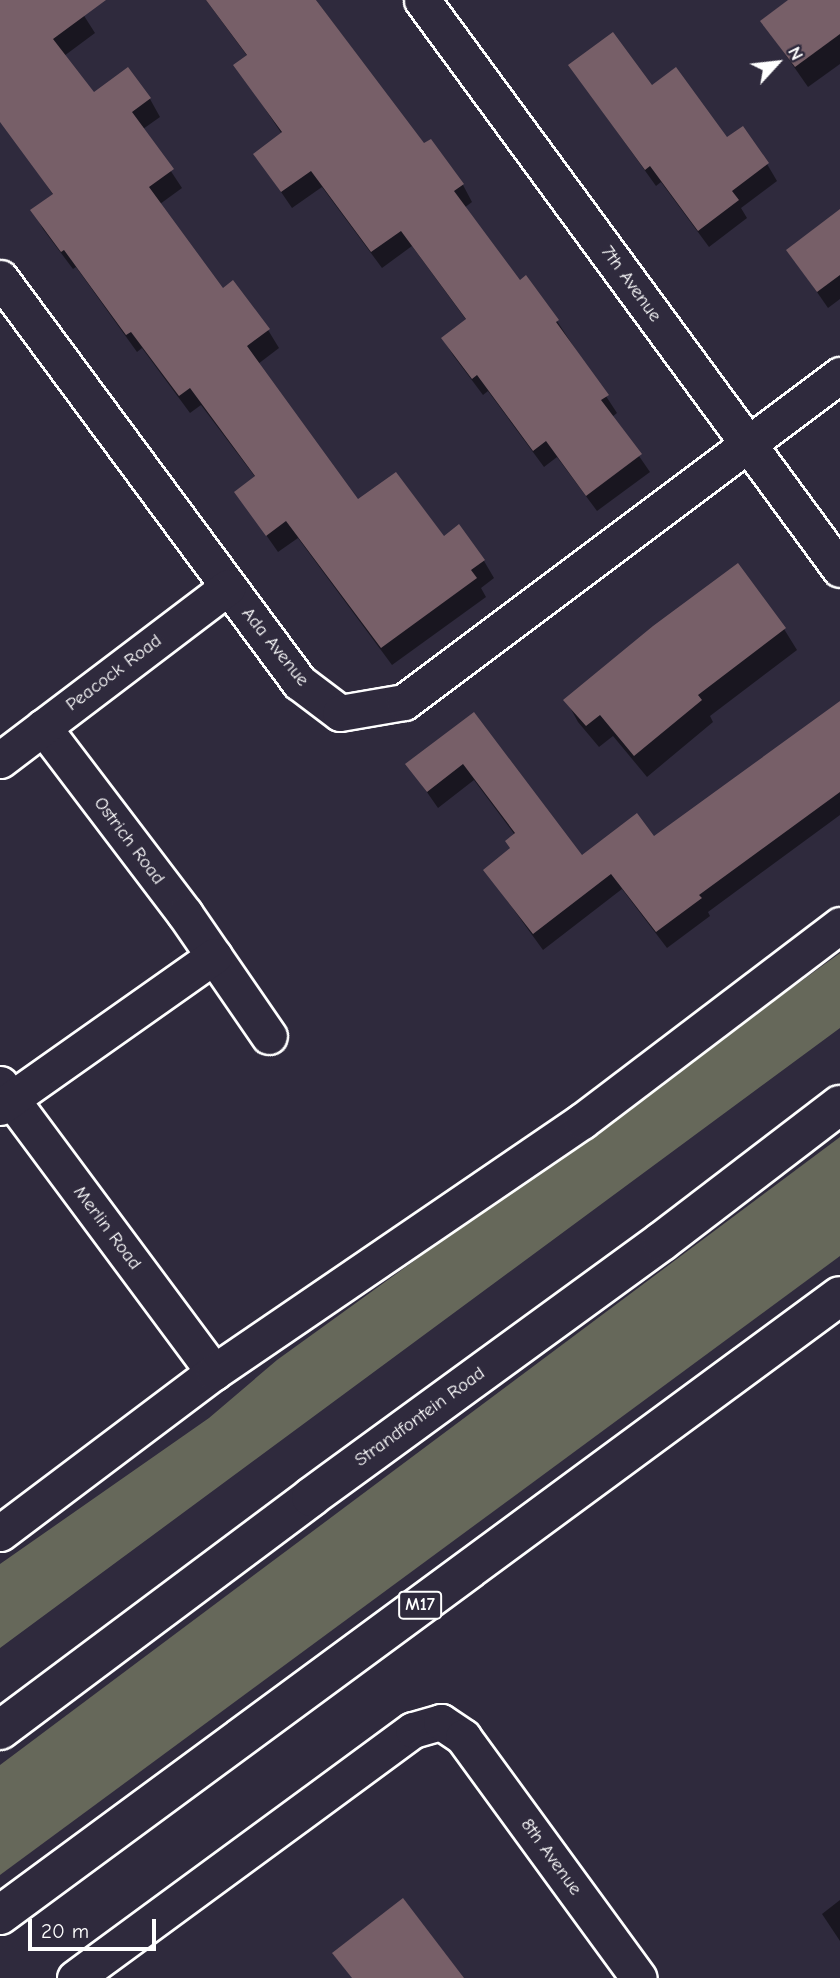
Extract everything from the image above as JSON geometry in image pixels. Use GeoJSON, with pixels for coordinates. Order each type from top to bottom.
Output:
{"type":"FeatureCollection","features":[{"type":"Feature","properties":{"kind":"main road","name":"Strandfontein Road"},"geometry":{"type":"LineString","coordinates":[[0,1730],[311,1497],[662,1241],[840,1105]]}},
{"type":"Feature","properties":{"kind":"main road","name":"M17"},"geometry":{"type":"LineString","coordinates":[[0,1915],[840,1296]]}},
{"type":"Feature","properties":{"kind":"street","name":"7th Avenue"},"geometry":{"type":"LineString","coordinates":[[422,0],[840,569]]}},
{"type":"Feature","properties":{"kind":"street","name":"Ada Avenue"},"geometry":{"type":"LineString","coordinates":[[0,278],[299,682],[340,713],[404,702],[840,375]]}},
{"type":"Feature","properties":{"kind":"street","name":"Peacock Road"},"geometry":{"type":"LineString","coordinates":[[0,760],[228,586]]}},
{"type":"Feature","properties":{"kind":"street","name":"Ostrich Road"},"geometry":{"type":"LineString","coordinates":[[43,727],[214,956],[269,1037]]}},
{"type":"Feature","properties":{"kind":"street"},"geometry":{"type":"LineString","coordinates":[[0,1533],[214,1372],[582,1121],[840,925]]}},
{"type":"Feature","properties":{"kind":"street"},"geometry":{"type":"LineString","coordinates":[[4,1097],[214,956]]}},
{"type":"Feature","properties":{"kind":"street","name":"Merlin Road"},"geometry":{"type":"LineString","coordinates":[[4,1097],[214,1372]]}},
{"type":"Feature","properties":{"kind":"street","name":"8th Avenue"},"geometry":{"type":"LineString","coordinates":[[75,1978],[413,1730],[441,1722],[463,1737],[639,1978]]}},
{"type":"Feature","properties":{"kind":"green space"},"geometry":{"type":"Polygon","coordinates":[[[840,953],[840,1028],[0,1648],[0,1564],[209,1418],[277,1360],[840,953]]]}},
{"type":"Feature","properties":{"kind":"green space"},"geometry":{"type":"Polygon","coordinates":[[[840,1137],[840,1256],[0,1875],[0,1765],[840,1137]]]}},
{"type":"Feature","properties":{"kind":"building"},"geometry":{"type":"Polygon","coordinates":[[[0,0],[106,0],[53,39],[94,92],[128,67],[151,98],[132,112],[174,169],[149,187],[223,288],[233,280],[270,329],[247,346],[358,499],[396,472],[444,536],[459,524],[485,560],[471,570],[477,578],[381,648],[286,521],[266,536],[234,492],[255,476],[190,388],[179,396],[131,332],[126,335],[64,250],[61,252],[30,210],[53,194],[0,122],[0,0]]]}},
{"type":"Feature","properties":{"kind":"building"},"geometry":{"type":"Polygon","coordinates":[[[206,0],[316,0],[424,143],[431,139],[464,184],[454,191],[520,280],[526,275],[559,320],[556,322],[609,395],[601,400],[642,454],[586,496],[546,441],[533,451],[477,375],[472,379],[441,338],[466,319],[401,231],[371,252],[311,171],[281,192],[253,154],[282,132],[233,65],[247,55],[206,0]]]}},
{"type":"Feature","properties":{"kind":"building"},"geometry":{"type":"Polygon","coordinates":[[[788,0],[840,0],[840,34],[795,67],[760,21],[788,0]]]}},
{"type":"Feature","properties":{"kind":"building"},"geometry":{"type":"Polygon","coordinates":[[[613,32],[652,85],[676,67],[727,137],[743,126],[769,163],[732,191],[739,200],[698,231],[650,166],[645,170],[568,65],[613,32]]]}},
{"type":"Feature","properties":{"kind":"building"},"geometry":{"type":"Polygon","coordinates":[[[840,209],[840,275],[817,292],[786,250],[840,209]]]}},
{"type":"Feature","properties":{"kind":"building"},"geometry":{"type":"Polygon","coordinates":[[[738,563],[786,628],[698,695],[702,700],[634,756],[600,715],[586,726],[563,700],[653,626],[738,563]]]}},
{"type":"Feature","properties":{"kind":"building"},"geometry":{"type":"Polygon","coordinates":[[[840,701],[840,792],[699,895],[702,898],[656,932],[611,874],[533,934],[483,870],[510,848],[505,841],[515,833],[463,764],[427,792],[405,764],[474,712],[582,855],[637,813],[654,836],[840,701]]]}},
{"type":"Feature","properties":{"kind":"building"},"geometry":{"type":"Polygon","coordinates":[[[403,1898],[464,1978],[352,1978],[332,1953],[403,1898]]]}}]}
